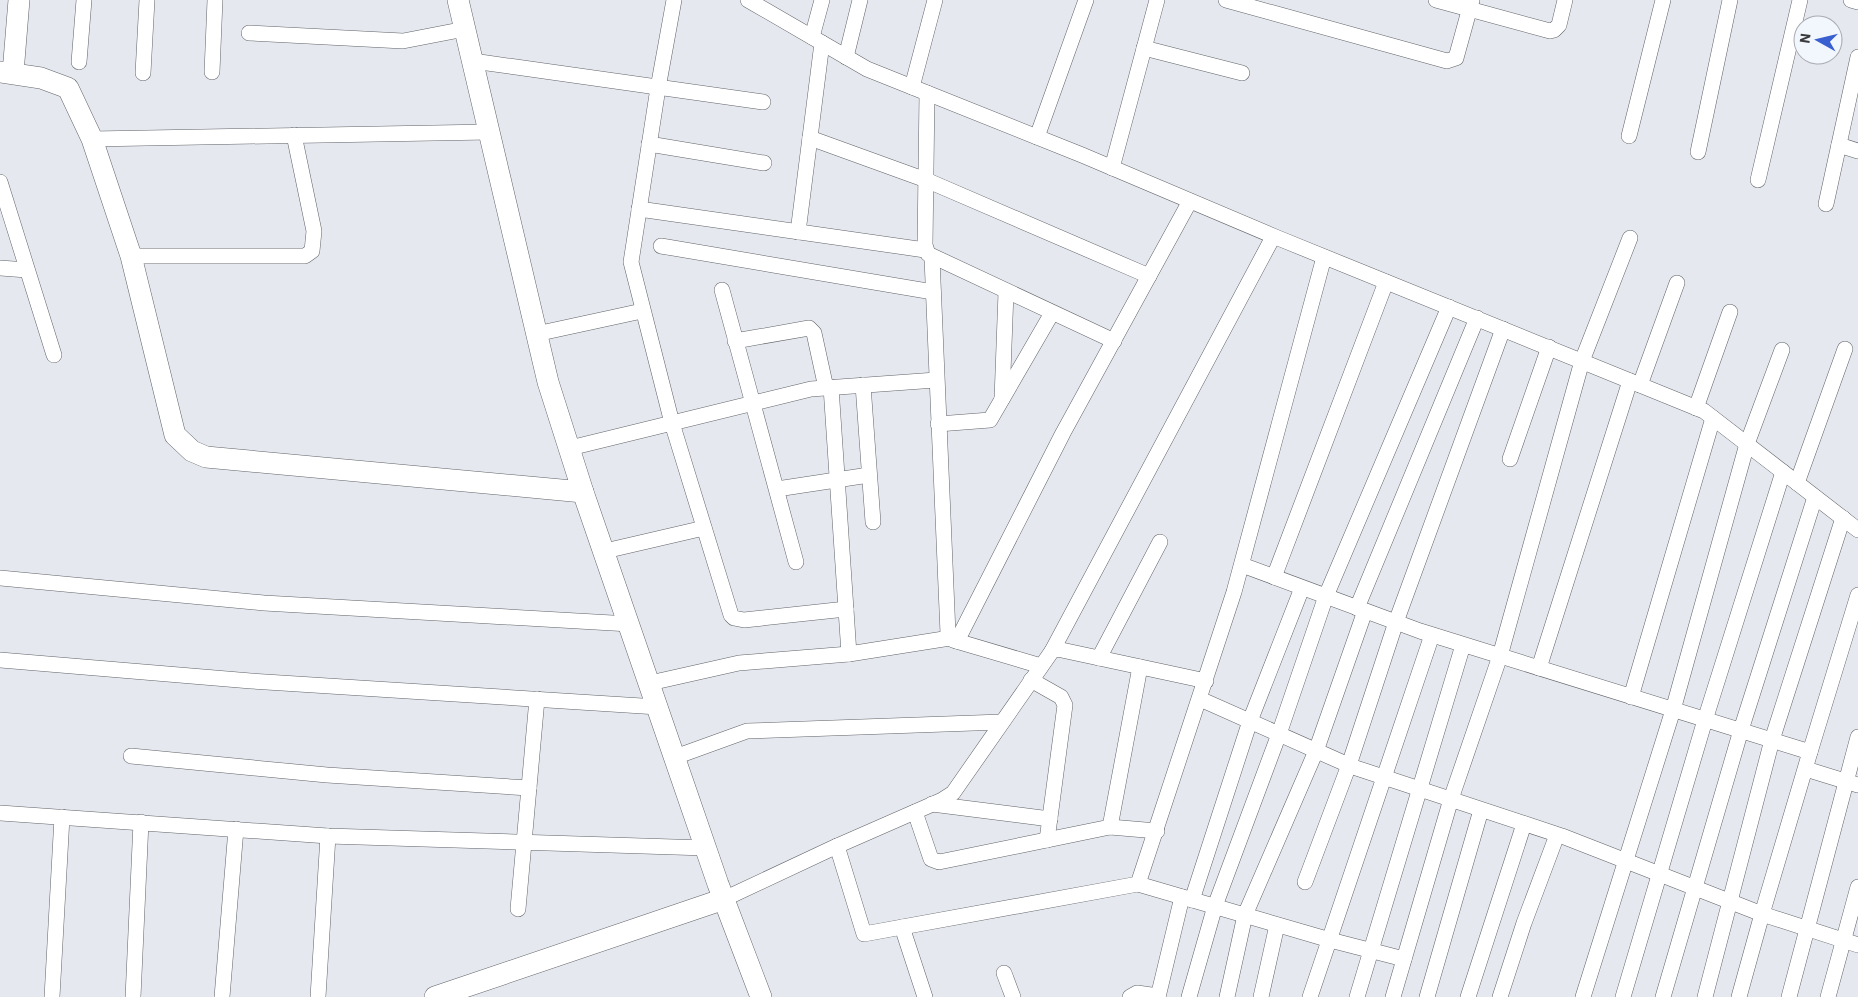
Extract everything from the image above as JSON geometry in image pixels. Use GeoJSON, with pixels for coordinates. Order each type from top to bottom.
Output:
{"type":"FeatureCollection","features":[{"type":"Feature","properties":{"kind":"street"},"geometry":{"type":"LineString","coordinates":[[19,0],[7,73],[41,78],[68,88],[92,139],[131,256],[175,435],[192,451],[206,457],[583,492]]}},
{"type":"Feature","properties":{"kind":"street"},"geometry":{"type":"LineString","coordinates":[[79,62],[84,0]]}},
{"type":"Feature","properties":{"kind":"street"},"geometry":{"type":"LineString","coordinates":[[143,73],[147,0]]}},
{"type":"Feature","properties":{"kind":"street"},"geometry":{"type":"LineString","coordinates":[[212,72],[215,0]]}},
{"type":"Feature","properties":{"kind":"street"},"geometry":{"type":"LineString","coordinates":[[458,0],[548,382],[583,492],[605,551],[706,848],[761,997]]}},
{"type":"Feature","properties":{"kind":"street"},"geometry":{"type":"LineString","coordinates":[[674,0],[638,209],[631,262],[672,423],[731,615],[734,618],[744,620],[846,609]]}},
{"type":"Feature","properties":{"kind":"street"},"geometry":{"type":"LineString","coordinates":[[748,0],[867,69],[1112,168],[1273,237],[1696,408],[1712,418],[1858,530]]}},
{"type":"Feature","properties":{"kind":"street"},"geometry":{"type":"LineString","coordinates":[[798,232],[810,138],[817,40],[822,0]]}},
{"type":"Feature","properties":{"kind":"street"},"geometry":{"type":"LineString","coordinates":[[846,57],[860,0]]}},
{"type":"Feature","properties":{"kind":"street"},"geometry":{"type":"LineString","coordinates":[[912,87],[935,0]]}},
{"type":"Feature","properties":{"kind":"street"},"geometry":{"type":"LineString","coordinates":[[1037,137],[1086,0]]}},
{"type":"Feature","properties":{"kind":"street"},"geometry":{"type":"LineString","coordinates":[[1112,168],[1157,0]]}},
{"type":"Feature","properties":{"kind":"street"},"geometry":{"type":"LineString","coordinates":[[1226,0],[1447,61],[1456,58],[1471,5]]}},
{"type":"Feature","properties":{"kind":"street"},"geometry":{"type":"LineString","coordinates":[[1436,0],[1471,5],[1554,30],[1559,25],[1565,0]]}},
{"type":"Feature","properties":{"kind":"street"},"geometry":{"type":"LineString","coordinates":[[1629,136],[1663,0]]}},
{"type":"Feature","properties":{"kind":"street"},"geometry":{"type":"LineString","coordinates":[[1698,152],[1730,0]]}},
{"type":"Feature","properties":{"kind":"street"},"geometry":{"type":"LineString","coordinates":[[1758,180],[1800,0]]}},
{"type":"Feature","properties":{"kind":"street"},"geometry":{"type":"LineString","coordinates":[[1851,0],[1858,2]]}},
{"type":"Feature","properties":{"kind":"street"},"geometry":{"type":"LineString","coordinates":[[249,33],[403,41],[465,29]]}},
{"type":"Feature","properties":{"kind":"street"},"geometry":{"type":"LineString","coordinates":[[1144,48],[1242,73]]}},
{"type":"Feature","properties":{"kind":"street"},"geometry":{"type":"LineString","coordinates":[[1826,204],[1858,57]]}},
{"type":"Feature","properties":{"kind":"street"},"geometry":{"type":"LineString","coordinates":[[473,61],[763,102]]}},
{"type":"Feature","properties":{"kind":"street"},"geometry":{"type":"LineString","coordinates":[[927,93],[926,180],[929,254],[933,292],[947,629],[954,639]]}},
{"type":"Feature","properties":{"kind":"street"},"geometry":{"type":"LineString","coordinates":[[92,139],[489,132]]}},
{"type":"Feature","properties":{"kind":"street"},"geometry":{"type":"LineString","coordinates":[[131,256],[306,256],[312,251],[314,231],[294,135]]}},
{"type":"Feature","properties":{"kind":"street"},"geometry":{"type":"LineString","coordinates":[[810,138],[926,180],[1149,276]]}},
{"type":"Feature","properties":{"kind":"street"},"geometry":{"type":"LineString","coordinates":[[649,144],[764,163]]}},
{"type":"Feature","properties":{"kind":"street"},"geometry":{"type":"LineString","coordinates":[[1838,146],[1858,150]]}},
{"type":"Feature","properties":{"kind":"street"},"geometry":{"type":"LineString","coordinates":[[0,182],[54,355]]}},
{"type":"Feature","properties":{"kind":"street"},"geometry":{"type":"LineString","coordinates":[[954,639],[1063,433],[1190,201]]}},
{"type":"Feature","properties":{"kind":"street"},"geometry":{"type":"LineString","coordinates":[[638,209],[798,232],[929,254],[1006,292],[1114,341]]}},
{"type":"Feature","properties":{"kind":"street"},"geometry":{"type":"LineString","coordinates":[[445,995],[724,899],[915,812],[952,792],[960,784],[1052,651],[1273,237]]}},
{"type":"Feature","properties":{"kind":"street"},"geometry":{"type":"LineString","coordinates":[[1393,997],[1451,799],[1500,656],[1582,361],[1630,238]]}},
{"type":"Feature","properties":{"kind":"street"},"geometry":{"type":"LineString","coordinates":[[661,246],[933,292]]}},
{"type":"Feature","properties":{"kind":"street"},"geometry":{"type":"LineString","coordinates":[[1138,884],[1206,681],[1242,565],[1324,257]]}},
{"type":"Feature","properties":{"kind":"street"},"geometry":{"type":"LineString","coordinates":[[0,268],[28,270]]}},
{"type":"Feature","properties":{"kind":"street"},"geometry":{"type":"LineString","coordinates":[[1274,577],[1386,282]]}},
{"type":"Feature","properties":{"kind":"street"},"geometry":{"type":"LineString","coordinates":[[1539,668],[1635,383],[1677,283]]}},
{"type":"Feature","properties":{"kind":"street"},"geometry":{"type":"LineString","coordinates":[[722,290],[751,404],[796,562]]}},
{"type":"Feature","properties":{"kind":"street"},"geometry":{"type":"LineString","coordinates":[[1002,404],[1006,292]]}},
{"type":"Feature","properties":{"kind":"street"},"geometry":{"type":"LineString","coordinates":[[1189,997],[1215,906],[1279,734],[1326,596],[1449,307]]}},
{"type":"Feature","properties":{"kind":"street"},"geometry":{"type":"LineString","coordinates":[[536,334],[642,311]]}},
{"type":"Feature","properties":{"kind":"street"},"geometry":{"type":"LineString","coordinates":[[1696,408],[1730,312]]}},
{"type":"Feature","properties":{"kind":"street"},"geometry":{"type":"LineString","coordinates":[[938,424],[985,422],[994,416],[1052,313]]}},
{"type":"Feature","properties":{"kind":"street"},"geometry":{"type":"LineString","coordinates":[[1227,997],[1245,915],[1316,751],[1361,609],[1477,318]]}},
{"type":"Feature","properties":{"kind":"street"},"geometry":{"type":"LineString","coordinates":[[735,340],[809,328],[814,333],[828,388],[837,479],[849,654]]}},
{"type":"Feature","properties":{"kind":"street"},"geometry":{"type":"LineString","coordinates":[[1305,882],[1349,765],[1396,622],[1503,329]]}},
{"type":"Feature","properties":{"kind":"street"},"geometry":{"type":"LineString","coordinates":[[1510,459],[1549,347]]}},
{"type":"Feature","properties":{"kind":"street"},"geometry":{"type":"LineString","coordinates":[[1797,483],[1846,349]]}},
{"type":"Feature","properties":{"kind":"street"},"geometry":{"type":"LineString","coordinates":[[1582,997],[1673,710],[1746,444],[1782,350]]}},
{"type":"Feature","properties":{"kind":"street"},"geometry":{"type":"LineString","coordinates":[[570,448],[751,404],[828,388],[936,380]]}},
{"type":"Feature","properties":{"kind":"street"},"geometry":{"type":"LineString","coordinates":[[863,385],[873,522]]}},
{"type":"Feature","properties":{"kind":"street"},"geometry":{"type":"LineString","coordinates":[[1631,697],[1712,418]]}},
{"type":"Feature","properties":{"kind":"street"},"geometry":{"type":"LineString","coordinates":[[1623,997],[1705,720],[1783,472]]}},
{"type":"Feature","properties":{"kind":"street"},"geometry":{"type":"LineString","coordinates":[[776,489],[869,474]]}},
{"type":"Feature","properties":{"kind":"street"},"geometry":{"type":"LineString","coordinates":[[1663,997],[1740,730],[1815,497]]}},
{"type":"Feature","properties":{"kind":"street"},"geometry":{"type":"LineString","coordinates":[[1704,997],[1772,740],[1842,518]]}},
{"type":"Feature","properties":{"kind":"street"},"geometry":{"type":"LineString","coordinates":[[605,551],[704,528]]}},
{"type":"Feature","properties":{"kind":"street"},"geometry":{"type":"LineString","coordinates":[[1099,658],[1160,542]]}},
{"type":"Feature","properties":{"kind":"street"},"geometry":{"type":"LineString","coordinates":[[1242,565],[1432,635],[1810,752]]}},
{"type":"Feature","properties":{"kind":"street"},"geometry":{"type":"LineString","coordinates":[[0,578],[264,603],[630,624]]}},
{"type":"Feature","properties":{"kind":"street"},"geometry":{"type":"LineString","coordinates":[[1130,997],[1137,993],[1158,996],[1187,899],[1250,722],[1302,588]]}},
{"type":"Feature","properties":{"kind":"street"},"geometry":{"type":"LineString","coordinates":[[1739,997],[1762,914],[1858,595]]}},
{"type":"Feature","properties":{"kind":"street"},"geometry":{"type":"LineString","coordinates":[[1310,997],[1432,635]]}},
{"type":"Feature","properties":{"kind":"street"},"geometry":{"type":"LineString","coordinates":[[650,683],[739,663],[849,654],[954,639],[1040,666]]}},
{"type":"Feature","properties":{"kind":"street"},"geometry":{"type":"LineString","coordinates":[[1357,997],[1421,790],[1463,645]]}},
{"type":"Feature","properties":{"kind":"street"},"geometry":{"type":"LineString","coordinates":[[1052,651],[1057,650],[1099,658],[1206,681]]}},
{"type":"Feature","properties":{"kind":"street"},"geometry":{"type":"LineString","coordinates":[[0,660],[251,681],[658,707]]}},
{"type":"Feature","properties":{"kind":"street"},"geometry":{"type":"LineString","coordinates":[[1110,827],[1140,667]]}},
{"type":"Feature","properties":{"kind":"street"},"geometry":{"type":"LineString","coordinates":[[1031,680],[1062,697],[1065,705],[1047,840]]}},
{"type":"Feature","properties":{"kind":"street"},"geometry":{"type":"LineString","coordinates":[[518,909],[537,699]]}},
{"type":"Feature","properties":{"kind":"street"},"geometry":{"type":"LineString","coordinates":[[1200,699],[1349,765],[1557,835],[1762,914],[1858,945]]}},
{"type":"Feature","properties":{"kind":"street"},"geometry":{"type":"LineString","coordinates":[[675,757],[748,731],[1002,722]]}},
{"type":"Feature","properties":{"kind":"street"},"geometry":{"type":"LineString","coordinates":[[1789,997],[1806,928],[1852,783],[1858,737]]}},
{"type":"Feature","properties":{"kind":"street"},"geometry":{"type":"LineString","coordinates":[[130,756],[327,775],[529,788]]}},
{"type":"Feature","properties":{"kind":"street"},"geometry":{"type":"LineString","coordinates":[[1806,769],[1852,783]]}},
{"type":"Feature","properties":{"kind":"street"},"geometry":{"type":"LineString","coordinates":[[932,804],[1050,819]]}},
{"type":"Feature","properties":{"kind":"street"},"geometry":{"type":"LineString","coordinates":[[1427,997],[1481,810]]}},
{"type":"Feature","properties":{"kind":"street"},"geometry":{"type":"LineString","coordinates":[[915,812],[931,859],[935,862],[1110,827],[1157,831]]}},
{"type":"Feature","properties":{"kind":"street"},"geometry":{"type":"LineString","coordinates":[[0,813],[328,836],[706,848]]}},
{"type":"Feature","properties":{"kind":"street"},"geometry":{"type":"LineString","coordinates":[[52,997],[62,817]]}},
{"type":"Feature","properties":{"kind":"street"},"geometry":{"type":"LineString","coordinates":[[132,997],[141,822]]}},
{"type":"Feature","properties":{"kind":"street"},"geometry":{"type":"LineString","coordinates":[[1468,997],[1524,824]]}},
{"type":"Feature","properties":{"kind":"street"},"geometry":{"type":"LineString","coordinates":[[222,997],[236,829]]}},
{"type":"Feature","properties":{"kind":"street"},"geometry":{"type":"LineString","coordinates":[[1500,997],[1524,923],[1557,835]]}},
{"type":"Feature","properties":{"kind":"street"},"geometry":{"type":"LineString","coordinates":[[318,997],[328,836]]}},
{"type":"Feature","properties":{"kind":"street"},"geometry":{"type":"LineString","coordinates":[[837,846],[864,934],[1138,884],[1330,940],[1404,958]]}},
{"type":"Feature","properties":{"kind":"street"},"geometry":{"type":"LineString","coordinates":[[1828,997],[1858,887]]}},
{"type":"Feature","properties":{"kind":"street"},"geometry":{"type":"LineString","coordinates":[[1260,997],[1277,925]]}},
{"type":"Feature","properties":{"kind":"street"},"geometry":{"type":"LineString","coordinates":[[902,927],[925,997]]}},
{"type":"Feature","properties":{"kind":"street"},"geometry":{"type":"LineString","coordinates":[[1004,973],[1014,997]]}}]}
